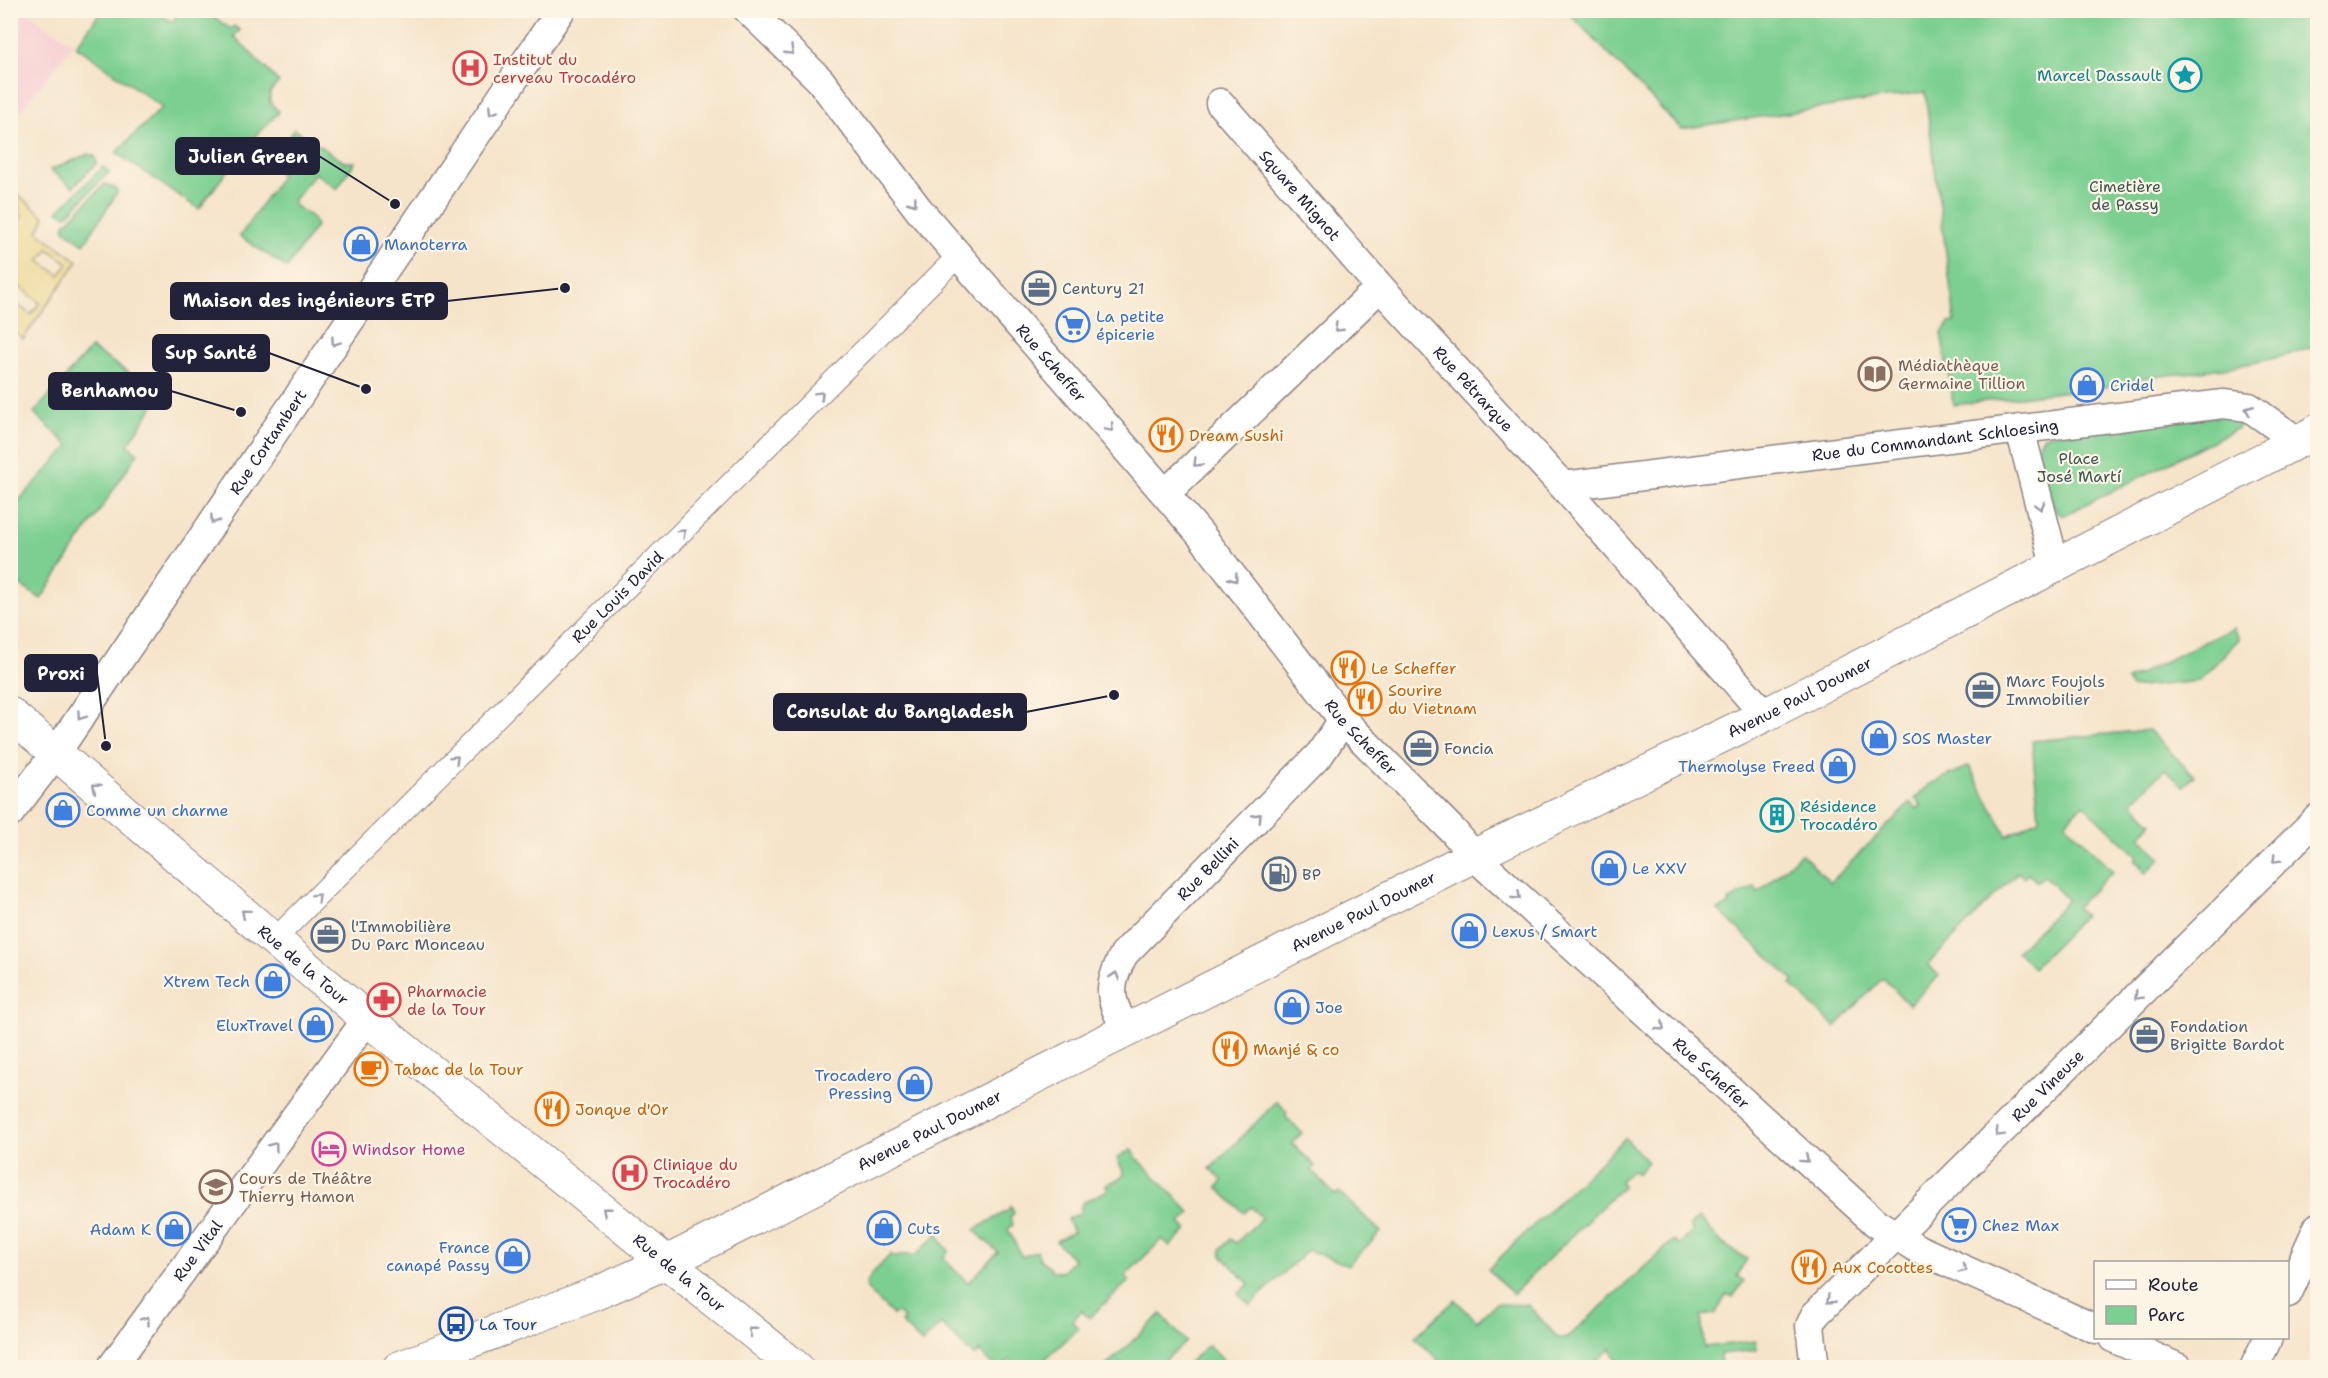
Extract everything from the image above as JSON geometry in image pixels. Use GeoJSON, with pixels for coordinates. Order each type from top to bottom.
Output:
{"type":"FeatureCollection","features":[{"type":"Feature","properties":{"kind":"main road","name":"Avenue Paul Doumer"},"geometry":{"type":"LineString","coordinates":[[399,1368],[595,1294],[667,1262],[1474,856],[1765,715],[2307,436]]}},
{"type":"Feature","properties":{"kind":"main road","name":"Rue de la Tour"},"geometry":{"type":"LineString","coordinates":[[10,714],[367,1019],[797,1368]]}},
{"type":"Feature","properties":{"kind":"street","name":"Rue Cortambert"},"geometry":{"type":"LineString","coordinates":[[10,813],[56,753],[561,10]]}},
{"type":"Feature","properties":{"kind":"street","name":"Rue Scheffer"},"geometry":{"type":"LineString","coordinates":[[748,10],[820,80],[920,210],[1200,534],[1343,720],[1454,832],[1474,856],[1873,1221],[1918,1248],[2094,1328]]}},
{"type":"Feature","properties":{"kind":"street","name":"Square Mignot"},"geometry":{"type":"LineString","coordinates":[[1220,103],[1380,287]]}},
{"type":"Feature","properties":{"kind":"street","name":"Rue Louis David"},"geometry":{"type":"LineString","coordinates":[[275,939],[960,254]]}},
{"type":"Feature","properties":{"kind":"street","name":"Rue Pétrarque"},"geometry":{"type":"LineString","coordinates":[[1380,287],[1563,486],[1765,715]]}},
{"type":"Feature","properties":{"kind":"street"},"geometry":{"type":"LineString","coordinates":[[1166,493],[1380,287]]}},
{"type":"Feature","properties":{"kind":"street","name":"Rue du Commandant Schloesing"},"geometry":{"type":"LineString","coordinates":[[1563,486],[2223,404],[2249,407],[2307,436]]}},
{"type":"Feature","properties":{"kind":"street"},"geometry":{"type":"LineString","coordinates":[[2020,429],[2055,565]]}},
{"type":"Feature","properties":{"kind":"street","name":"Rue Bellini"},"geometry":{"type":"LineString","coordinates":[[1127,1030],[1112,1006],[1111,984],[1124,954],[1320,753],[1343,720]]}},
{"type":"Feature","properties":{"kind":"street","name":"Rue Vineuse"},"geometry":{"type":"LineString","coordinates":[[1815,1368],[1810,1326],[1815,1315],[2318,818]]}},
{"type":"Feature","properties":{"kind":"street","name":"Rue Vital"},"geometry":{"type":"LineString","coordinates":[[111,1368],[367,1019]]}},
{"type":"Feature","properties":{"kind":"street"},"geometry":{"type":"LineString","coordinates":[[2289,1291],[2318,1227]]}},
{"type":"Feature","properties":{"kind":"street"},"geometry":{"type":"LineString","coordinates":[[2115,1339],[2179,1368]]}},
{"type":"Feature","properties":{"kind":"street"},"geometry":{"type":"LineString","coordinates":[[2254,1368],[2268,1339]]}},
{"type":"Feature","properties":{"kind":"shaded area"},"geometry":{"type":"Polygon","coordinates":[[[11,10],[25,11],[73,44],[11,124],[11,10]]]}},
{"type":"Feature","properties":{"kind":"green space"},"geometry":{"type":"Polygon","coordinates":[[[102,10],[155,11],[172,22],[180,11],[219,11],[214,17],[231,29],[234,26],[240,30],[234,36],[279,82],[270,92],[270,102],[279,112],[244,148],[199,209],[116,153],[162,107],[76,46],[102,10]]]}},
{"type":"Feature","properties":{"kind":"green space","name":"Cimetière de Passy"},"geometry":{"type":"Polygon","coordinates":[[[1567,11],[2317,11],[2317,346],[2250,363],[2134,379],[2135,383],[1954,405],[1941,334],[1949,323],[1955,322],[1925,92],[1681,129],[1567,11]]]}},
{"type":"Feature","properties":{"kind":"green space"},"geometry":{"type":"Polygon","coordinates":[[[294,129],[344,162],[355,162],[337,189],[315,173],[294,200],[294,205],[313,218],[316,226],[287,268],[240,236],[282,175],[276,170],[294,144],[290,136],[294,129]]]}},
{"type":"Feature","properties":{"kind":"green space"},"geometry":{"type":"Polygon","coordinates":[[[88,154],[95,156],[97,163],[73,187],[50,170],[88,154]]]}},
{"type":"Feature","properties":{"kind":"green space"},"geometry":{"type":"Polygon","coordinates":[[[103,167],[109,172],[68,214],[65,215],[58,211],[103,167]]]}},
{"type":"Feature","properties":{"kind":"green space"},"geometry":{"type":"Polygon","coordinates":[[[105,184],[117,189],[117,193],[84,244],[64,230],[65,224],[105,184]]]}},
{"type":"Feature","properties":{"kind":"green space"},"geometry":{"type":"Polygon","coordinates":[[[91,348],[161,394],[128,445],[138,453],[41,599],[11,579],[11,509],[69,446],[34,413],[91,348]]]}},
{"type":"Feature","properties":{"kind":"green space","name":"Place José Martí"},"geometry":{"type":"Polygon","coordinates":[[[2233,415],[2238,422],[2238,428],[2063,516],[2056,512],[2037,452],[2038,444],[2045,435],[2233,415]]]}},
{"type":"Feature","properties":{"kind":"green space"},"geometry":{"type":"Polygon","coordinates":[[[2233,628],[2239,639],[2199,681],[2131,688],[2127,680],[2233,628]]]}},
{"type":"Feature","properties":{"kind":"green space"},"geometry":{"type":"Polygon","coordinates":[[[2149,730],[2194,776],[2183,787],[2165,769],[2132,802],[2152,823],[2140,837],[2161,858],[2146,873],[2140,867],[2142,865],[2135,861],[2138,857],[2083,804],[2065,823],[2113,871],[2076,907],[2084,916],[2033,968],[2017,951],[2068,900],[2044,876],[2037,882],[2028,873],[2023,877],[2018,872],[1928,964],[1939,976],[1909,1005],[1883,978],[1835,1027],[1791,985],[1794,981],[1718,910],[1729,905],[1728,901],[1755,886],[1758,893],[1801,853],[1830,883],[1911,802],[1917,809],[1921,805],[1915,798],[1930,784],[1969,766],[2007,836],[2039,819],[2032,741],[2149,730]]]}},
{"type":"Feature","properties":{"kind":"green space"},"geometry":{"type":"Polygon","coordinates":[[[1277,1101],[1287,1112],[1285,1116],[1302,1133],[1292,1143],[1315,1166],[1311,1170],[1335,1195],[1339,1192],[1381,1232],[1348,1265],[1308,1250],[1250,1305],[1238,1294],[1249,1284],[1222,1256],[1221,1249],[1231,1239],[1236,1243],[1262,1218],[1251,1207],[1244,1213],[1217,1187],[1223,1181],[1210,1169],[1277,1101]]]}},
{"type":"Feature","properties":{"kind":"green space"},"geometry":{"type":"Polygon","coordinates":[[[1625,1138],[1648,1162],[1637,1174],[1632,1170],[1620,1181],[1623,1186],[1513,1294],[1488,1269],[1625,1138]]]}},
{"type":"Feature","properties":{"kind":"green space"},"geometry":{"type":"Polygon","coordinates":[[[1133,1149],[1136,1157],[1191,1213],[1180,1223],[1187,1230],[1170,1246],[1162,1239],[1125,1276],[1129,1281],[1089,1318],[1082,1311],[1072,1321],[1079,1328],[1037,1367],[1018,1367],[1010,1360],[1002,1367],[995,1367],[979,1351],[974,1356],[941,1324],[922,1343],[901,1323],[904,1320],[897,1312],[893,1315],[868,1290],[866,1284],[872,1274],[891,1254],[896,1258],[900,1255],[916,1255],[939,1232],[939,1238],[949,1251],[943,1258],[968,1283],[998,1252],[974,1230],[1009,1210],[1011,1206],[1014,1213],[1010,1218],[1013,1225],[1008,1229],[1022,1257],[1037,1251],[1040,1259],[1053,1271],[1062,1272],[1074,1260],[1056,1241],[1073,1232],[1067,1219],[1080,1213],[1082,1203],[1108,1190],[1106,1185],[1122,1177],[1124,1173],[1117,1158],[1133,1149]]]}},
{"type":"Feature","properties":{"kind":"green space"},"geometry":{"type":"Polygon","coordinates":[[[1699,1217],[1723,1244],[1747,1259],[1737,1276],[1744,1281],[1733,1297],[1727,1294],[1715,1314],[1701,1316],[1704,1347],[1756,1341],[1757,1350],[1720,1354],[1721,1367],[1618,1367],[1611,1348],[1590,1367],[1445,1367],[1415,1337],[1455,1300],[1477,1321],[1495,1304],[1528,1305],[1558,1338],[1567,1338],[1674,1240],[1680,1245],[1693,1231],[1690,1226],[1699,1217]]]}},
{"type":"Feature","properties":{"kind":"green space"},"geometry":{"type":"Polygon","coordinates":[[[1161,1314],[1186,1342],[1157,1367],[1105,1367],[1161,1314]]]}},
{"type":"Feature","properties":{"kind":"green space"},"geometry":{"type":"Polygon","coordinates":[[[1208,1345],[1230,1367],[1184,1367],[1208,1345]]]}},
{"type":"Feature","properties":{"kind":"sand"},"geometry":{"type":"Polygon","coordinates":[[[11,189],[45,217],[38,232],[78,261],[23,339],[11,328],[11,300],[11,271],[14,265],[11,221],[18,227],[22,218],[17,201],[11,203],[11,189]],[[48,249],[39,261],[60,275],[68,263],[48,249]],[[21,287],[11,300],[31,315],[40,303],[21,287]]]}},
{"type":"Feature","properties":{"kind":"place","name":"Institut du cerveau Trocadéro"},"geometry":{"type":"Point","coordinates":[470,68]}},
{"type":"Feature","properties":{"kind":"place","name":"Marcel Dassault"},"geometry":{"type":"Point","coordinates":[2185,75]}},
{"type":"Feature","properties":{"kind":"place","name":"Julien Green"},"geometry":{"type":"Point","coordinates":[395,204]}},
{"type":"Feature","properties":{"kind":"place","name":"Manoterra"},"geometry":{"type":"Point","coordinates":[361,244]}},
{"type":"Feature","properties":{"kind":"place","name":"Maison des ingénieurs ETP"},"geometry":{"type":"Point","coordinates":[565,288]}},
{"type":"Feature","properties":{"kind":"place","name":"Century 21"},"geometry":{"type":"Point","coordinates":[1039,288]}},
{"type":"Feature","properties":{"kind":"place","name":"La petite épicerie"},"geometry":{"type":"Point","coordinates":[1073,325]}},
{"type":"Feature","properties":{"kind":"place","name":"Médiathèque Germaine Tillion"},"geometry":{"type":"Point","coordinates":[1875,374]}},
{"type":"Feature","properties":{"kind":"place","name":"Cridel"},"geometry":{"type":"Point","coordinates":[2087,385]}},
{"type":"Feature","properties":{"kind":"place","name":"Sup Santé"},"geometry":{"type":"Point","coordinates":[366,389]}},
{"type":"Feature","properties":{"kind":"place","name":"Benhamou"},"geometry":{"type":"Point","coordinates":[241,412]}},
{"type":"Feature","properties":{"kind":"place","name":"Dream Sushi"},"geometry":{"type":"Point","coordinates":[1166,435]}},
{"type":"Feature","properties":{"kind":"place","name":"Le Scheffer"},"geometry":{"type":"Point","coordinates":[1348,668]}},
{"type":"Feature","properties":{"kind":"place","name":"Marc Foujols Immobilier"},"geometry":{"type":"Point","coordinates":[1983,690]}},
{"type":"Feature","properties":{"kind":"place","name":"Consulat du Bangladesh"},"geometry":{"type":"Point","coordinates":[1114,695]}},
{"type":"Feature","properties":{"kind":"place","name":"Sourire du Vietnam"},"geometry":{"type":"Point","coordinates":[1365,699]}},
{"type":"Feature","properties":{"kind":"place","name":"SOS Master"},"geometry":{"type":"Point","coordinates":[1879,738]}},
{"type":"Feature","properties":{"kind":"place","name":"Proxi"},"geometry":{"type":"Point","coordinates":[106,746]}},
{"type":"Feature","properties":{"kind":"place","name":"Foncia"},"geometry":{"type":"Point","coordinates":[1421,748]}},
{"type":"Feature","properties":{"kind":"place","name":"Thermolyse Freed"},"geometry":{"type":"Point","coordinates":[1838,766]}},
{"type":"Feature","properties":{"kind":"place","name":"Comme un charme"},"geometry":{"type":"Point","coordinates":[63,810]}},
{"type":"Feature","properties":{"kind":"place","name":"Résidence Trocadéro"},"geometry":{"type":"Point","coordinates":[1777,815]}},
{"type":"Feature","properties":{"kind":"place","name":"Le XXV"},"geometry":{"type":"Point","coordinates":[1609,868]}},
{"type":"Feature","properties":{"kind":"place","name":"BP"},"geometry":{"type":"Point","coordinates":[1279,874]}},
{"type":"Feature","properties":{"kind":"place","name":"Lexus / Smart"},"geometry":{"type":"Point","coordinates":[1469,931]}},
{"type":"Feature","properties":{"kind":"place","name":"l'Immobilière Du Parc Monceau"},"geometry":{"type":"Point","coordinates":[328,935]}},
{"type":"Feature","properties":{"kind":"place","name":"Xtrem Tech"},"geometry":{"type":"Point","coordinates":[273,981]}},
{"type":"Feature","properties":{"kind":"place","name":"Pharmacie de la Tour"},"geometry":{"type":"Point","coordinates":[384,1000]}},
{"type":"Feature","properties":{"kind":"place","name":"Joe"},"geometry":{"type":"Point","coordinates":[1292,1007]}},
{"type":"Feature","properties":{"kind":"place","name":"EluxTravel"},"geometry":{"type":"Point","coordinates":[316,1025]}},
{"type":"Feature","properties":{"kind":"place","name":"Fondation Brigitte Bardot"},"geometry":{"type":"Point","coordinates":[2147,1035]}},
{"type":"Feature","properties":{"kind":"place","name":"Manjé & co"},"geometry":{"type":"Point","coordinates":[1230,1049]}},
{"type":"Feature","properties":{"kind":"place","name":"Tabac de la Tour"},"geometry":{"type":"Point","coordinates":[371,1069]}},
{"type":"Feature","properties":{"kind":"place","name":"Trocadero Pressing"},"geometry":{"type":"Point","coordinates":[915,1084]}},
{"type":"Feature","properties":{"kind":"place","name":"Jonque d'Or"},"geometry":{"type":"Point","coordinates":[552,1109]}},
{"type":"Feature","properties":{"kind":"place","name":"Windsor Home"},"geometry":{"type":"Point","coordinates":[329,1149]}},
{"type":"Feature","properties":{"kind":"place","name":"Clinique du Trocadéro"},"geometry":{"type":"Point","coordinates":[630,1173]}},
{"type":"Feature","properties":{"kind":"place","name":"Cours de Théâtre Thierry Hamon"},"geometry":{"type":"Point","coordinates":[216,1187]}},
{"type":"Feature","properties":{"kind":"place","name":"Chez Max"},"geometry":{"type":"Point","coordinates":[1959,1225]}},
{"type":"Feature","properties":{"kind":"place","name":"Cuts"},"geometry":{"type":"Point","coordinates":[884,1228]}},
{"type":"Feature","properties":{"kind":"place","name":"Adam K"},"geometry":{"type":"Point","coordinates":[174,1229]}},
{"type":"Feature","properties":{"kind":"place","name":"France canapé Passy"},"geometry":{"type":"Point","coordinates":[513,1256]}},
{"type":"Feature","properties":{"kind":"place","name":"Aux Cocottes"},"geometry":{"type":"Point","coordinates":[1809,1267]}},
{"type":"Feature","properties":{"kind":"place","name":"La Tour"},"geometry":{"type":"Point","coordinates":[456,1324]}}]}
